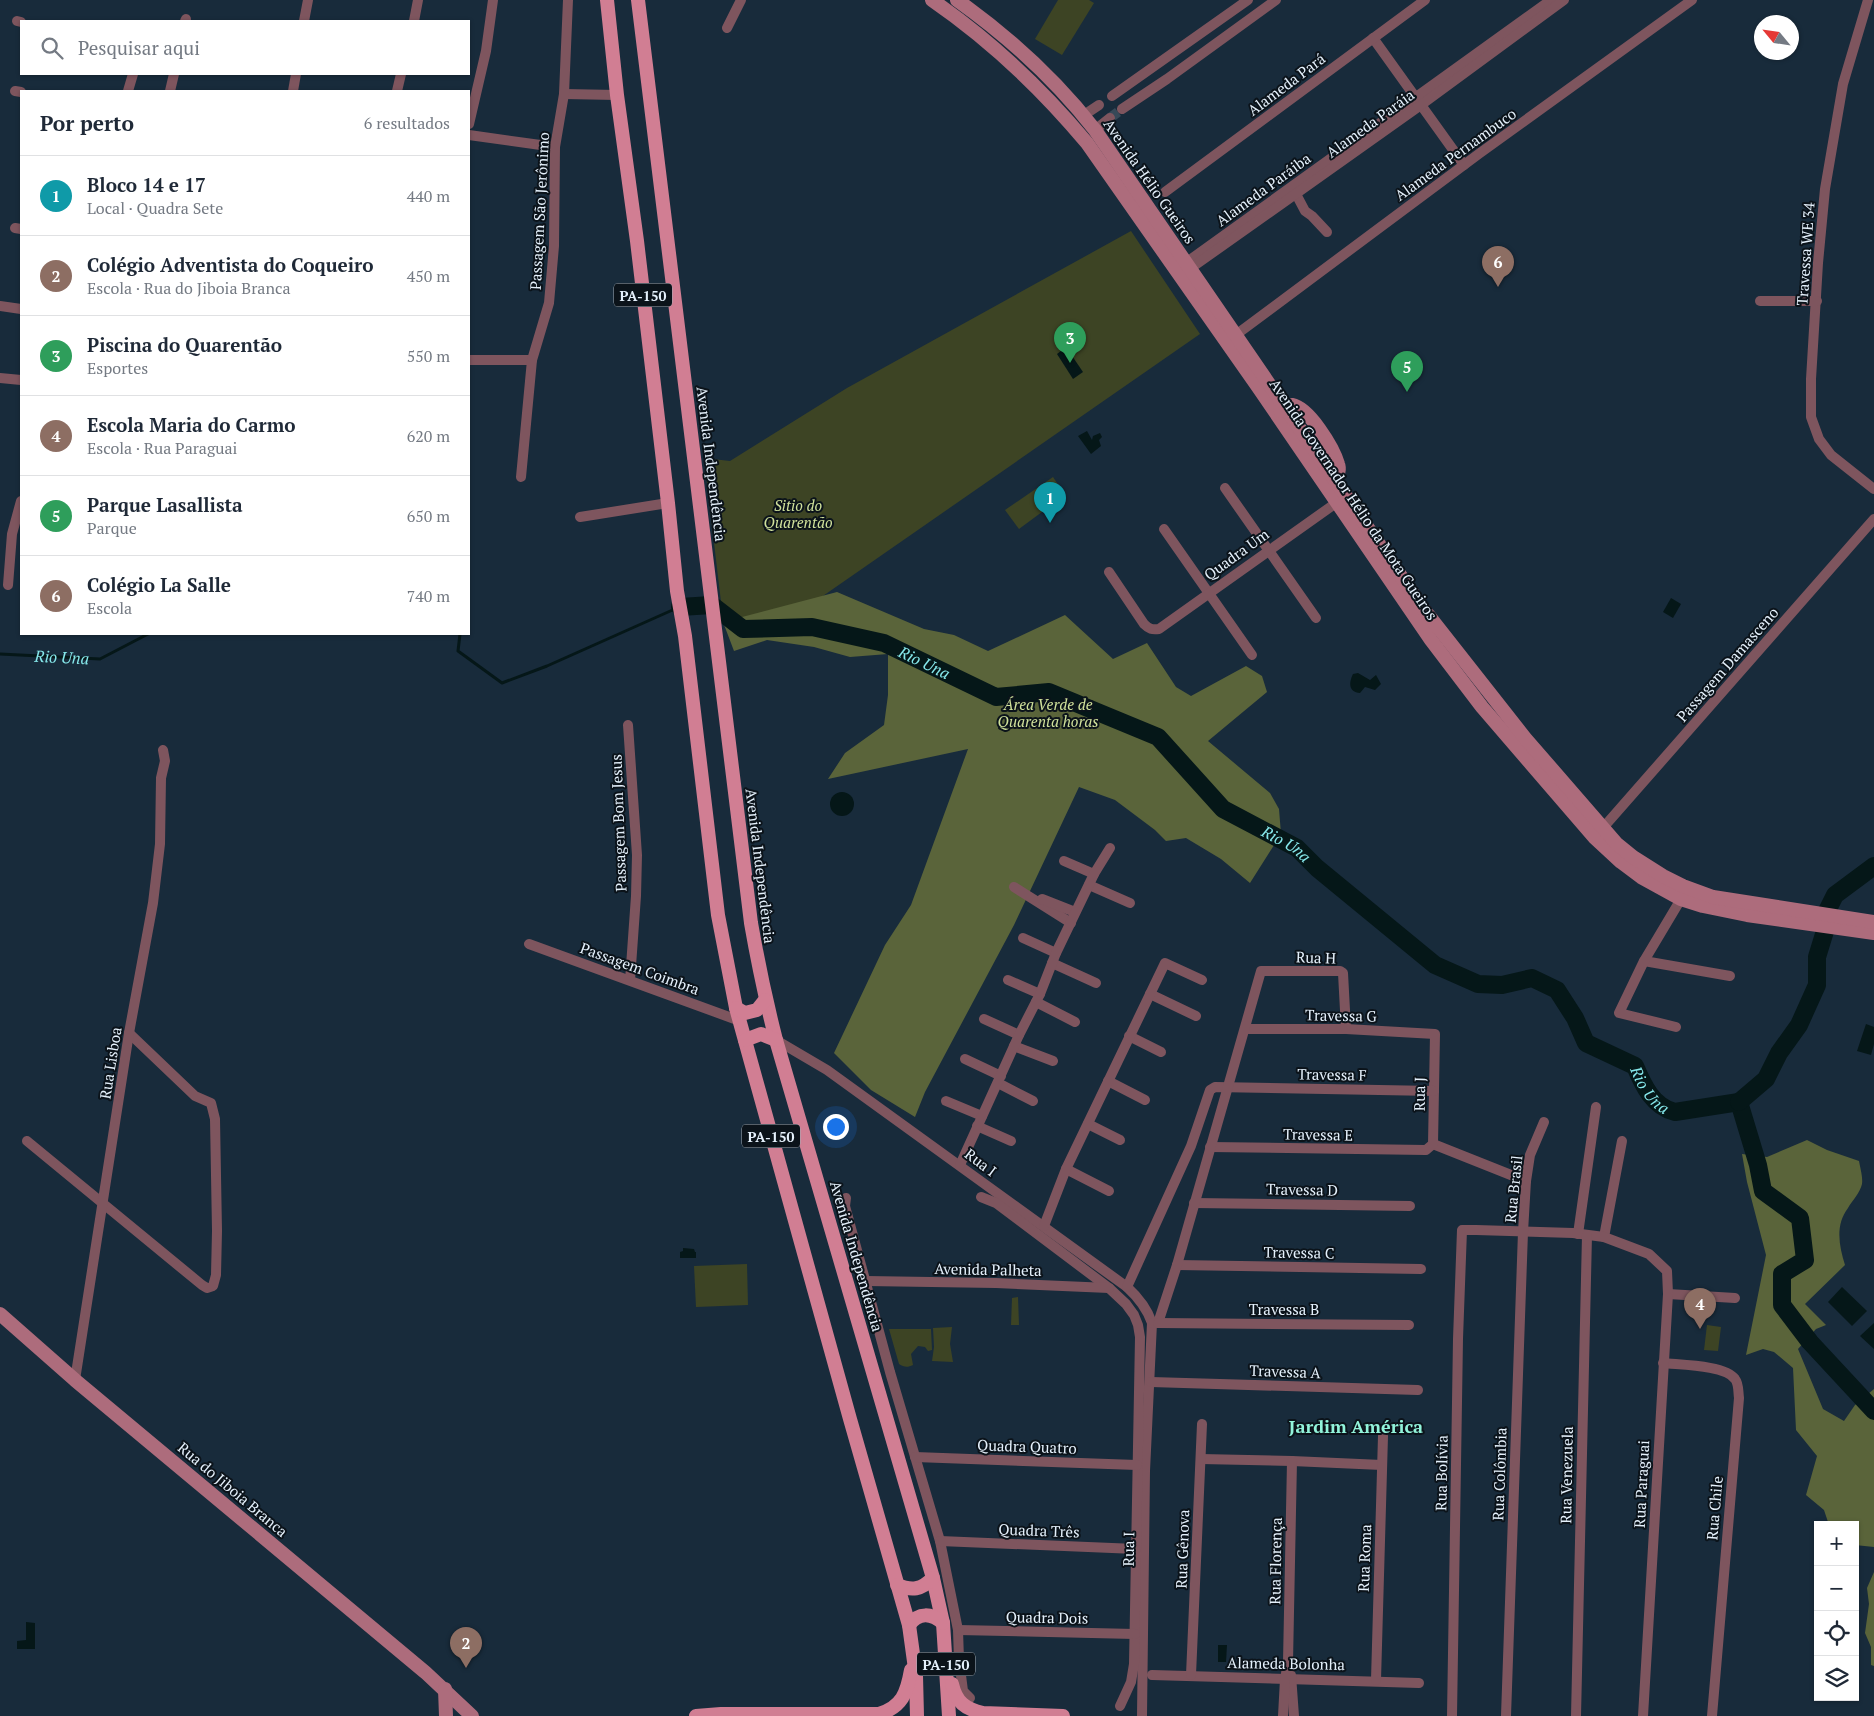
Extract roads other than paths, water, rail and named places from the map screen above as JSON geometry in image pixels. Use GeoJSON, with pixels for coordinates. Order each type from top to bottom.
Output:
{"type":"FeatureCollection","features":[{"type":"Feature","properties":{"kind":"main road","name":"PA-150"},"geometry":{"type":"LineString","coordinates":[[607,0],[677,591],[686,636],[718,915],[738,1014],[909,1625],[914,1649],[917,1711]]}},
{"type":"Feature","properties":{"kind":"main road","name":"Avenida Independência"},"geometry":{"type":"LineString","coordinates":[[638,0],[751,923],[765,1000],[776,1040],[933,1578],[943,1623],[949,1711]]}},
{"type":"Feature","properties":{"kind":"main road","name":"Avenida Governador Hélio da Mota Gueiros"},"geometry":{"type":"LineString","coordinates":[[932,0],[984,39],[1022,72],[1058,108],[1087,143],[1281,411],[1336,503],[1431,640],[1462,682],[1594,837],[1621,862],[1641,877],[1681,899],[1721,911],[1812,918]]}},
{"type":"Feature","properties":{"kind":"main road","name":"Avenida Hélio Gueiros"},"geometry":{"type":"LineString","coordinates":[[957,0],[1037,65],[1084,115],[1236,334],[1281,411]]}},
{"type":"Feature","properties":{"kind":"main road","name":"Avenida Governador Hélio da Mota Gueiros"},"geometry":{"type":"LineString","coordinates":[[1281,411],[1292,405],[1301,408],[1316,425],[1338,464],[1336,479],[1382,549],[1438,628],[1519,730],[1602,829],[1617,844],[1647,867],[1701,894],[1812,918]]}},
{"type":"Feature","properties":{"kind":"main road"},"geometry":{"type":"LineString","coordinates":[[1812,918],[1874,922]]}},
{"type":"Feature","properties":{"kind":"main road"},"geometry":{"type":"LineString","coordinates":[[1837,921],[1874,933]]}},
{"type":"Feature","properties":{"kind":"main road"},"geometry":{"type":"LineString","coordinates":[[738,1014],[757,1010],[765,1000]]}},
{"type":"Feature","properties":{"kind":"main road"},"geometry":{"type":"LineString","coordinates":[[745,1040],[761,1034],[776,1040]]}},
{"type":"Feature","properties":{"kind":"main road","name":"Rua do Jiboia Branca"},"geometry":{"type":"LineString","coordinates":[[0,1314],[75,1380],[445,1689],[472,1716]]}},
{"type":"Feature","properties":{"kind":"main road"},"geometry":{"type":"LineString","coordinates":[[897,1585],[912,1590],[920,1588],[933,1578]]}},
{"type":"Feature","properties":{"kind":"main road"},"geometry":{"type":"LineString","coordinates":[[909,1625],[918,1617],[924,1615],[936,1618],[943,1623]]}},
{"type":"Feature","properties":{"kind":"main road"},"geometry":{"type":"LineString","coordinates":[[696,1716],[721,1714],[878,1714],[890,1710],[900,1703],[906,1691],[914,1649]]}},
{"type":"Feature","properties":{"kind":"main road"},"geometry":{"type":"LineString","coordinates":[[945,1651],[954,1695],[968,1709],[983,1713],[1063,1716]]}},
{"type":"Feature","properties":{"kind":"main road"},"geometry":{"type":"LineString","coordinates":[[445,1689],[446,1716]]}},
{"type":"Feature","properties":{"kind":"street"},"geometry":{"type":"LineString","coordinates":[[304,20],[308,0]]}},
{"type":"Feature","properties":{"kind":"street"},"geometry":{"type":"LineString","coordinates":[[414,20],[418,0]]}},
{"type":"Feature","properties":{"kind":"street"},"geometry":{"type":"LineString","coordinates":[[470,120],[486,51],[493,0]]}},
{"type":"Feature","properties":{"kind":"street","name":"Passagem São Jerônimo"},"geometry":{"type":"LineString","coordinates":[[522,477],[532,360],[549,303],[554,246],[555,147],[564,94],[568,0]]}},
{"type":"Feature","properties":{"kind":"street"},"geometry":{"type":"LineString","coordinates":[[727,28],[741,0]]}},
{"type":"Feature","properties":{"kind":"street"},"geometry":{"type":"LineString","coordinates":[[1112,96],[1248,0]]}},
{"type":"Feature","properties":{"kind":"street","name":"Alameda Pará"},"geometry":{"type":"LineString","coordinates":[[1165,192],[1425,0]]}},
{"type":"Feature","properties":{"kind":"street","name":"Alameda Pernambuco"},"geometry":{"type":"LineString","coordinates":[[1236,334],[1464,165],[1692,0]]}},
{"type":"Feature","properties":{"kind":"street","name":"Travessa WE 34"},"geometry":{"type":"LineString","coordinates":[[1868,0],[1843,84],[1825,189],[1818,263],[1811,380],[1811,417],[1819,440],[1831,455],[1874,489]]}},
{"type":"Feature","properties":{"kind":"street","name":"Alameda Paráiba"},"geometry":{"type":"LineString","coordinates":[[1189,265],[1419,102],[1557,1]]}},
{"type":"Feature","properties":{"kind":"street"},"geometry":{"type":"LineString","coordinates":[[1122,109],[1167,79],[1270,2]]}},
{"type":"Feature","properties":{"kind":"street"},"geometry":{"type":"LineString","coordinates":[[1373,38],[1464,165]]}},
{"type":"Feature","properties":{"kind":"street"},"geometry":{"type":"LineString","coordinates":[[128,90],[133,75]]}},
{"type":"Feature","properties":{"kind":"street"},"geometry":{"type":"LineString","coordinates":[[170,90],[174,75]]}},
{"type":"Feature","properties":{"kind":"street"},"geometry":{"type":"LineString","coordinates":[[293,90],[296,75]]}},
{"type":"Feature","properties":{"kind":"street"},"geometry":{"type":"LineString","coordinates":[[397,90],[401,75]]}},
{"type":"Feature","properties":{"kind":"street"},"geometry":{"type":"LineString","coordinates":[[1144,75],[1167,79]]}},
{"type":"Feature","properties":{"kind":"street"},"geometry":{"type":"LineString","coordinates":[[564,94],[617,95]]}},
{"type":"Feature","properties":{"kind":"street","name":"Alameda Paráia"},"geometry":{"type":"LineString","coordinates":[[1189,265],[1296,194],[1419,102]]}},
{"type":"Feature","properties":{"kind":"street"},"geometry":{"type":"LineString","coordinates":[[1084,115],[1099,104]]}},
{"type":"Feature","properties":{"kind":"street"},"geometry":{"type":"LineString","coordinates":[[1095,130],[1110,118]]}},
{"type":"Feature","properties":{"kind":"street"},"geometry":{"type":"LineString","coordinates":[[470,135],[555,147]]}},
{"type":"Feature","properties":{"kind":"street"},"geometry":{"type":"LineString","coordinates":[[1296,194],[1305,211],[1327,232]]}},
{"type":"Feature","properties":{"kind":"street"},"geometry":{"type":"LineString","coordinates":[[1760,301],[1817,301]]}},
{"type":"Feature","properties":{"kind":"street"},"geometry":{"type":"LineString","coordinates":[[0,306],[20,309]]}},
{"type":"Feature","properties":{"kind":"street"},"geometry":{"type":"LineString","coordinates":[[470,360],[532,360]]}},
{"type":"Feature","properties":{"kind":"street"},"geometry":{"type":"LineString","coordinates":[[0,378],[20,380]]}},
{"type":"Feature","properties":{"kind":"street"},"geometry":{"type":"LineString","coordinates":[[1225,488],[1316,618]]}},
{"type":"Feature","properties":{"kind":"street"},"geometry":{"type":"LineString","coordinates":[[580,517],[668,503]]}},
{"type":"Feature","properties":{"kind":"street","name":"Quadra Um"},"geometry":{"type":"LineString","coordinates":[[1109,572],[1144,624],[1154,630],[1159,629],[1336,503]]}},
{"type":"Feature","properties":{"kind":"street"},"geometry":{"type":"LineString","coordinates":[[8,585],[12,534],[20,505]]}},
{"type":"Feature","properties":{"kind":"street","name":"Passagem Damasceno"},"geometry":{"type":"LineString","coordinates":[[1602,829],[1872,526]]}},
{"type":"Feature","properties":{"kind":"street"},"geometry":{"type":"LineString","coordinates":[[1164,529],[1252,655]]}},
{"type":"Feature","properties":{"kind":"street","name":"Passagem Bom Jesus"},"geometry":{"type":"LineString","coordinates":[[628,725],[637,855],[630,980]]}},
{"type":"Feature","properties":{"kind":"street","name":"Rua Lisboa"},"geometry":{"type":"LineString","coordinates":[[75,1380],[129,1033],[153,903],[160,844],[161,778],[165,761],[163,750]]}},
{"type":"Feature","properties":{"kind":"street"},"geometry":{"type":"LineString","coordinates":[[960,1165],[1019,1035],[1038,998],[1056,953],[1094,874],[1110,848]]}},
{"type":"Feature","properties":{"kind":"street"},"geometry":{"type":"LineString","coordinates":[[1064,861],[1094,874]]}},
{"type":"Feature","properties":{"kind":"street"},"geometry":{"type":"LineString","coordinates":[[1089,885],[1130,903]]}},
{"type":"Feature","properties":{"kind":"street"},"geometry":{"type":"LineString","coordinates":[[1014,886],[1071,923]]}},
{"type":"Feature","properties":{"kind":"street"},"geometry":{"type":"LineString","coordinates":[[1042,899],[1076,912]]}},
{"type":"Feature","properties":{"kind":"street"},"geometry":{"type":"LineString","coordinates":[[1676,1027],[1619,1012],[1644,961],[1681,899]]}},
{"type":"Feature","properties":{"kind":"street"},"geometry":{"type":"LineString","coordinates":[[1022,938],[1056,953]]}},
{"type":"Feature","properties":{"kind":"street","name":"Passagem Coimbra"},"geometry":{"type":"LineString","coordinates":[[530,944],[630,980],[738,1014]]}},
{"type":"Feature","properties":{"kind":"street"},"geometry":{"type":"LineString","coordinates":[[1644,961],[1730,976]]}},
{"type":"Feature","properties":{"kind":"street"},"geometry":{"type":"LineString","coordinates":[[1044,1226],[1066,1169],[1165,963],[1202,980]]}},
{"type":"Feature","properties":{"kind":"street"},"geometry":{"type":"LineString","coordinates":[[1052,964],[1096,983]]}},
{"type":"Feature","properties":{"kind":"street","name":"Rua I"},"geometry":{"type":"LineString","coordinates":[[1142,1716],[1145,1471],[1155,1323],[1177,1265],[1246,1029],[1261,971]]}},
{"type":"Feature","properties":{"kind":"street","name":"Rua H"},"geometry":{"type":"LineString","coordinates":[[1261,971],[1340,971],[1343,973],[1346,1029]]}},
{"type":"Feature","properties":{"kind":"street"},"geometry":{"type":"LineString","coordinates":[[1008,980],[1075,1022]]}},
{"type":"Feature","properties":{"kind":"street"},"geometry":{"type":"LineString","coordinates":[[1150,994],[1196,1016]]}},
{"type":"Feature","properties":{"kind":"street"},"geometry":{"type":"LineString","coordinates":[[984,1019],[1019,1035]]}},
{"type":"Feature","properties":{"kind":"street","name":"Travessa G"},"geometry":{"type":"LineString","coordinates":[[1246,1029],[1346,1029],[1435,1034]]}},
{"type":"Feature","properties":{"kind":"street"},"geometry":{"type":"LineString","coordinates":[[27,1141],[207,1288],[213,1286],[216,1275],[217,1231],[215,1119],[211,1103],[195,1096],[129,1033]]}},
{"type":"Feature","properties":{"kind":"street","name":"Rua J"},"geometry":{"type":"LineString","coordinates":[[1430,1147],[1434,1091],[1435,1034]]}},
{"type":"Feature","properties":{"kind":"street"},"geometry":{"type":"LineString","coordinates":[[1130,1036],[1161,1052]]}},
{"type":"Feature","properties":{"kind":"street","name":"Rua I"},"geometry":{"type":"LineString","coordinates":[[776,1040],[827,1070],[1127,1287],[1143,1304],[1155,1323]]}},
{"type":"Feature","properties":{"kind":"street"},"geometry":{"type":"LineString","coordinates":[[1014,1046],[1053,1061]]}},
{"type":"Feature","properties":{"kind":"street"},"geometry":{"type":"LineString","coordinates":[[965,1059],[1033,1101]]}},
{"type":"Feature","properties":{"kind":"street"},"geometry":{"type":"LineString","coordinates":[[1108,1081],[1145,1100]]}},
{"type":"Feature","properties":{"kind":"street"},"geometry":{"type":"LineString","coordinates":[[1127,1287],[1191,1146],[1210,1090],[1215,1087],[1229,1088]]}},
{"type":"Feature","properties":{"kind":"street","name":"Travessa F"},"geometry":{"type":"LineString","coordinates":[[1229,1088],[1434,1091]]}},
{"type":"Feature","properties":{"kind":"street"},"geometry":{"type":"LineString","coordinates":[[946,1101],[1011,1141]]}},
{"type":"Feature","properties":{"kind":"street","name":"Rua Venezuela"},"geometry":{"type":"LineString","coordinates":[[1576,1716],[1582,1234],[1596,1107]]}},
{"type":"Feature","properties":{"kind":"street","name":"Rua Brasil"},"geometry":{"type":"LineString","coordinates":[[1523,1232],[1526,1181],[1530,1155],[1544,1122]]}},
{"type":"Feature","properties":{"kind":"street"},"geometry":{"type":"LineString","coordinates":[[1088,1124],[1120,1140]]}},
{"type":"Feature","properties":{"kind":"street"},"geometry":{"type":"LineString","coordinates":[[1523,1232],[1582,1234],[1604,1237],[1622,1141]]}},
{"type":"Feature","properties":{"kind":"street","name":"Travessa E"},"geometry":{"type":"LineString","coordinates":[[1210,1147],[1430,1147]]}},
{"type":"Feature","properties":{"kind":"street"},"geometry":{"type":"LineString","coordinates":[[1430,1147],[1526,1181]]}},
{"type":"Feature","properties":{"kind":"street"},"geometry":{"type":"LineString","coordinates":[[1066,1169],[1109,1191]]}},
{"type":"Feature","properties":{"kind":"street"},"geometry":{"type":"LineString","coordinates":[[981,1197],[996,1203],[1110,1288],[1126,1304],[1138,1325],[1140,1378],[1135,1634],[1133,1674],[1120,1706]]}},
{"type":"Feature","properties":{"kind":"street"},"geometry":{"type":"LineString","coordinates":[[846,1198],[845,1206],[890,1372],[940,1541],[958,1630],[963,1691],[970,1698]]}},
{"type":"Feature","properties":{"kind":"street","name":"Travessa D"},"geometry":{"type":"LineString","coordinates":[[1194,1203],[1410,1206]]}},
{"type":"Feature","properties":{"kind":"street","name":"Rua Bolívia"},"geometry":{"type":"LineString","coordinates":[[1452,1716],[1458,1339],[1462,1230],[1523,1232]]}},
{"type":"Feature","properties":{"kind":"street","name":"Rua Colômbia"},"geometry":{"type":"LineString","coordinates":[[1506,1716],[1523,1232]]}},
{"type":"Feature","properties":{"kind":"street","name":"Rua Paraguai"},"geometry":{"type":"LineString","coordinates":[[1604,1237],[1648,1254],[1667,1271],[1668,1294],[1643,1716]]}},
{"type":"Feature","properties":{"kind":"street","name":"Travessa C"},"geometry":{"type":"LineString","coordinates":[[1177,1265],[1421,1269]]}},
{"type":"Feature","properties":{"kind":"street","name":"Avenida Palheta"},"geometry":{"type":"LineString","coordinates":[[866,1281],[996,1283],[1110,1288]]}},
{"type":"Feature","properties":{"kind":"street"},"geometry":{"type":"LineString","coordinates":[[1668,1294],[1735,1298]]}},
{"type":"Feature","properties":{"kind":"street","name":"Travessa B"},"geometry":{"type":"LineString","coordinates":[[1155,1323],[1408,1325]]}},
{"type":"Feature","properties":{"kind":"street","name":"Rua Chile"},"geometry":{"type":"LineString","coordinates":[[1663,1363],[1730,1373],[1736,1380],[1738,1387],[1738,1408],[1712,1716]]}},
{"type":"Feature","properties":{"kind":"street","name":"Travessa A"},"geometry":{"type":"LineString","coordinates":[[1150,1382],[1418,1390]]}},
{"type":"Feature","properties":{"kind":"street","name":"Rua Gênova"},"geometry":{"type":"LineString","coordinates":[[1191,1675],[1202,1424]]}},
{"type":"Feature","properties":{"kind":"street","name":"Rua Roma"},"geometry":{"type":"LineString","coordinates":[[1376,1680],[1383,1436]]}},
{"type":"Feature","properties":{"kind":"street","name":"Quadra Quatro"},"geometry":{"type":"LineString","coordinates":[[915,1457],[1138,1465]]}},
{"type":"Feature","properties":{"kind":"street"},"geometry":{"type":"LineString","coordinates":[[1201,1459],[1382,1465]]}},
{"type":"Feature","properties":{"kind":"street","name":"Rua Florença"},"geometry":{"type":"LineString","coordinates":[[1292,1461],[1288,1662],[1294,1716]]}},
{"type":"Feature","properties":{"kind":"street","name":"Quadra Três"},"geometry":{"type":"LineString","coordinates":[[940,1541],[1136,1549]]}},
{"type":"Feature","properties":{"kind":"street","name":"Quadra Dois"},"geometry":{"type":"LineString","coordinates":[[958,1630],[1135,1634]]}},
{"type":"Feature","properties":{"kind":"street","name":"Alameda Bolonha"},"geometry":{"type":"LineString","coordinates":[[1152,1675],[1289,1680],[1376,1680],[1419,1683]]}},
{"type":"Feature","properties":{"kind":"street","name":"Rua Florença"},"geometry":{"type":"LineString","coordinates":[[1283,1716],[1289,1680]]}},
{"type":"Feature","properties":{"kind":"waterway","name":"Rio Una"},"geometry":{"type":"LineString","coordinates":[[680,607],[712,605],[743,629],[812,627],[884,643],[996,697],[1049,692],[1158,737],[1223,809],[1297,848],[1317,868],[1435,965],[1478,984],[1502,985],[1532,978],[1557,990],[1575,1018],[1586,1043],[1635,1066],[1650,1094],[1667,1109],[1675,1112],[1739,1102],[1758,1165],[1763,1191],[1800,1218],[1805,1260],[1782,1274],[1782,1305],[1810,1342],[1874,1411]]}},
{"type":"Feature","properties":{"kind":"waterway","name":"Rio Una"},"geometry":{"type":"LineString","coordinates":[[460,635],[458,651],[502,683],[547,666],[677,608]]}},
{"type":"Feature","properties":{"kind":"waterway","name":"Rio Una"},"geometry":{"type":"LineString","coordinates":[[0,654],[100,659],[146,635]]}},
{"type":"Feature","properties":{"kind":"waterway"},"geometry":{"type":"LineString","coordinates":[[1739,1102],[1766,1079],[1779,1053],[1799,1025],[1817,985],[1817,957],[1825,931],[1827,911],[1835,895],[1874,866]]}},
{"type":"Feature","properties":{"kind":"tunnel"},"geometry":{"type":"LineString","coordinates":[[1110,118],[1122,109]]}},
{"type":"Feature","properties":{"kind":"place","name":"Colégio La Salle"},"geometry":{"type":"Point","coordinates":[1498,287]}},
{"type":"Feature","properties":{"kind":"place","name":"Piscina do Quarentão"},"geometry":{"type":"Point","coordinates":[1070,363]}},
{"type":"Feature","properties":{"kind":"place","name":"Parque Lasallista"},"geometry":{"type":"Point","coordinates":[1407,392]}},
{"type":"Feature","properties":{"kind":"place","name":"Bloco 14 e 17"},"geometry":{"type":"Point","coordinates":[1050,523]}},
{"type":"Feature","properties":{"kind":"place","name":"Escola Maria do Carmo"},"geometry":{"type":"Point","coordinates":[1700,1329]}},
{"type":"Feature","properties":{"kind":"place","name":"Colégio Adventista do Coqueiro"},"geometry":{"type":"Point","coordinates":[466,1668]}},
{"type":"Feature","properties":{"kind":"district","name":"Jardim América"},"geometry":{"type":"Point","coordinates":[1356,1426]}},
{"type":"Feature","properties":{"kind":"park label","name":"Sitio do Quarentão"},"geometry":{"type":"Point","coordinates":[798,514]}},
{"type":"Feature","properties":{"kind":"park label","name":"Área Verde de Quarenta horas"},"geometry":{"type":"Point","coordinates":[1048,712]}}]}
